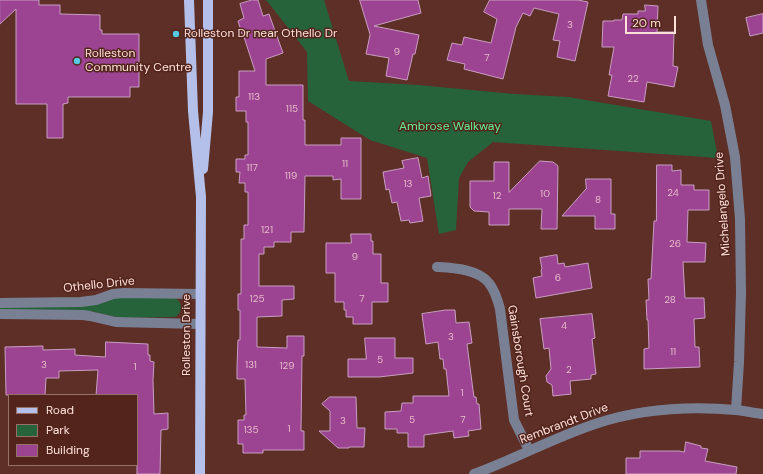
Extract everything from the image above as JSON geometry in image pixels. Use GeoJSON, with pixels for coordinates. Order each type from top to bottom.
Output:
{"type":"FeatureCollection","features":[{"type":"Feature","properties":{"kind":"main road","name":"Rolleston Drive"},"geometry":{"type":"LineString","coordinates":[[189,0],[193,111],[201,197]]}},
{"type":"Feature","properties":{"kind":"main road","name":"Rolleston Drive"},"geometry":{"type":"LineString","coordinates":[[200,474],[201,197],[208,112],[208,0]]}},
{"type":"Feature","properties":{"kind":"street","name":"Michelangelo Drive"},"geometry":{"type":"LineString","coordinates":[[701,0],[708,45],[725,106],[735,157],[740,219],[741,293],[736,410]]}},
{"type":"Feature","properties":{"kind":"street","name":"Gainsborough Court"},"geometry":{"type":"LineString","coordinates":[[437,267],[458,268],[477,274],[489,283],[500,309],[514,420],[529,450]]}},
{"type":"Feature","properties":{"kind":"street","name":"Othello Drive"},"geometry":{"type":"LineString","coordinates":[[0,303],[81,302],[96,300],[113,294],[124,293],[200,294]]}},
{"type":"Feature","properties":{"kind":"street"},"geometry":{"type":"LineString","coordinates":[[0,314],[83,315],[116,322],[200,324]]}},
{"type":"Feature","properties":{"kind":"street","name":"Rembrandt Drive"},"geometry":{"type":"LineString","coordinates":[[474,474],[594,424],[624,415],[651,411],[694,408],[736,410],[763,414]]}},
{"type":"Feature","properties":{"kind":"green space","name":"Ambrose Walkway"},"geometry":{"type":"Polygon","coordinates":[[[265,0],[324,0],[349,81],[568,97],[711,121],[718,158],[493,142],[468,162],[459,178],[456,230],[439,234],[427,158],[370,140],[308,101],[307,52],[265,0]]]}},
{"type":"Feature","properties":{"kind":"green space"},"geometry":{"type":"Polygon","coordinates":[[[111,298],[175,298],[180,302],[181,310],[175,317],[120,318],[91,311],[0,311],[0,306],[111,298]]]}},
{"type":"Feature","properties":{"kind":"building","name":"Rolleston Community Centre"},"geometry":{"type":"Polygon","coordinates":[[[0,0],[39,0],[39,5],[60,5],[60,14],[100,15],[100,30],[102,30],[102,34],[139,34],[139,87],[130,87],[130,97],[68,97],[68,103],[63,104],[63,138],[47,138],[47,104],[16,104],[16,9],[0,24],[0,0]]]}},
{"type":"Feature","properties":{"kind":"building"},"geometry":{"type":"Polygon","coordinates":[[[252,0],[258,0],[263,16],[269,14],[283,53],[266,59],[266,85],[303,85],[305,145],[341,145],[341,138],[361,138],[361,199],[341,199],[341,179],[333,180],[333,176],[305,176],[304,232],[291,232],[291,242],[274,242],[274,247],[264,247],[264,254],[259,254],[259,286],[294,286],[294,299],[282,300],[282,316],[257,317],[257,347],[287,348],[287,336],[304,336],[304,356],[302,356],[301,431],[304,431],[304,450],[263,450],[263,453],[243,453],[243,444],[238,444],[238,420],[244,420],[244,415],[246,415],[245,379],[237,379],[237,367],[238,340],[240,340],[240,310],[238,310],[238,294],[241,294],[241,239],[244,239],[244,225],[248,225],[248,192],[245,192],[245,183],[239,183],[240,172],[236,172],[236,159],[245,159],[245,155],[248,155],[248,122],[246,122],[246,111],[236,111],[236,97],[239,97],[239,71],[255,71],[238,21],[244,18],[240,4],[252,0]]]}},
{"type":"Feature","properties":{"kind":"building"},"geometry":{"type":"Polygon","coordinates":[[[360,0],[418,0],[421,13],[374,26],[419,35],[407,80],[386,76],[389,58],[366,54],[370,35],[360,0]]]}},
{"type":"Feature","properties":{"kind":"building"},"geometry":{"type":"Polygon","coordinates":[[[490,0],[578,0],[588,2],[575,61],[557,57],[560,41],[553,40],[559,14],[534,8],[530,16],[523,13],[516,27],[503,79],[464,69],[465,64],[447,60],[452,43],[462,45],[464,37],[491,43],[497,19],[484,12],[490,0]]]}},
{"type":"Feature","properties":{"kind":"building"},"geometry":{"type":"Polygon","coordinates":[[[645,5],[658,6],[657,32],[674,32],[673,66],[678,67],[674,87],[647,82],[644,102],[608,96],[612,75],[609,75],[614,47],[602,47],[603,21],[622,20],[623,14],[638,14],[638,11],[645,11],[645,5]]]}},
{"type":"Feature","properties":{"kind":"building"},"geometry":{"type":"Polygon","coordinates":[[[763,14],[763,33],[750,36],[746,18],[763,14]]]}},
{"type":"Feature","properties":{"kind":"building"},"geometry":{"type":"Polygon","coordinates":[[[418,158],[422,178],[428,176],[431,196],[419,198],[423,221],[410,223],[409,220],[401,221],[397,202],[392,203],[389,189],[386,190],[383,172],[404,168],[402,161],[418,158]]]}},
{"type":"Feature","properties":{"kind":"building"},"geometry":{"type":"Polygon","coordinates":[[[540,161],[553,162],[558,166],[557,229],[541,229],[542,209],[509,209],[509,225],[489,225],[489,212],[474,211],[470,207],[470,181],[494,181],[494,162],[509,162],[509,192],[540,161]]]}},
{"type":"Feature","properties":{"kind":"building"},"geometry":{"type":"Polygon","coordinates":[[[657,165],[672,165],[672,171],[681,170],[681,185],[694,185],[694,190],[709,190],[709,210],[688,210],[687,242],[706,243],[705,262],[683,262],[685,298],[704,298],[705,318],[694,319],[695,347],[699,347],[700,367],[644,369],[644,349],[649,348],[646,300],[649,300],[648,279],[651,279],[654,221],[656,221],[657,165]]]}},
{"type":"Feature","properties":{"kind":"building"},"geometry":{"type":"Polygon","coordinates":[[[586,179],[611,179],[611,214],[615,214],[615,229],[595,229],[595,216],[562,216],[586,189],[586,179]]]}},
{"type":"Feature","properties":{"kind":"building"},"geometry":{"type":"Polygon","coordinates":[[[351,234],[371,234],[371,241],[373,241],[373,254],[381,254],[381,283],[388,283],[388,302],[372,302],[372,324],[353,324],[353,317],[346,317],[344,302],[335,302],[335,273],[326,273],[326,243],[351,243],[351,234]]]}},
{"type":"Feature","properties":{"kind":"building"},"geometry":{"type":"Polygon","coordinates":[[[557,255],[558,264],[564,263],[565,267],[588,263],[592,288],[536,298],[533,278],[542,276],[540,258],[557,255]]]}},
{"type":"Feature","properties":{"kind":"building"},"geometry":{"type":"Polygon","coordinates":[[[455,310],[456,323],[469,322],[472,343],[467,344],[474,397],[476,397],[477,404],[479,404],[481,429],[468,431],[469,436],[454,438],[453,431],[424,435],[424,447],[408,447],[408,433],[397,433],[397,429],[385,429],[385,412],[401,411],[402,403],[413,403],[413,396],[449,396],[446,369],[444,369],[443,359],[440,359],[438,342],[426,344],[422,314],[455,310]]]}},
{"type":"Feature","properties":{"kind":"building"},"geometry":{"type":"Polygon","coordinates":[[[592,314],[595,338],[592,339],[596,374],[591,375],[591,379],[570,381],[571,394],[553,396],[552,385],[547,382],[546,376],[551,369],[549,348],[544,349],[540,319],[592,314]]]}},
{"type":"Feature","properties":{"kind":"building"},"geometry":{"type":"Polygon","coordinates":[[[365,338],[395,338],[395,358],[413,358],[413,373],[379,377],[348,377],[348,359],[366,359],[365,338]]]}},
{"type":"Feature","properties":{"kind":"building"},"geometry":{"type":"Polygon","coordinates":[[[106,342],[148,344],[148,355],[150,355],[150,361],[154,362],[154,414],[168,413],[168,429],[161,430],[160,474],[137,474],[138,394],[96,394],[98,370],[59,371],[59,378],[46,378],[45,394],[6,395],[5,347],[43,346],[43,350],[75,349],[75,355],[105,357],[106,342]]]}},
{"type":"Feature","properties":{"kind":"building"},"geometry":{"type":"Polygon","coordinates":[[[330,397],[356,397],[357,428],[365,428],[364,447],[338,448],[319,431],[330,431],[330,411],[322,404],[330,397]]]}},
{"type":"Feature","properties":{"kind":"building"},"geometry":{"type":"Polygon","coordinates":[[[686,442],[708,449],[705,461],[737,467],[736,474],[626,474],[626,458],[640,458],[640,451],[684,452],[686,442]]]}},
{"type":"Feature","properties":{"kind":"place","name":"Rolleston Dr near Othello Dr"},"geometry":{"type":"Point","coordinates":[176,34]}},
{"type":"Feature","properties":{"kind":"place","name":"Rolleston Community Centre"},"geometry":{"type":"Point","coordinates":[77,61]}}]}
